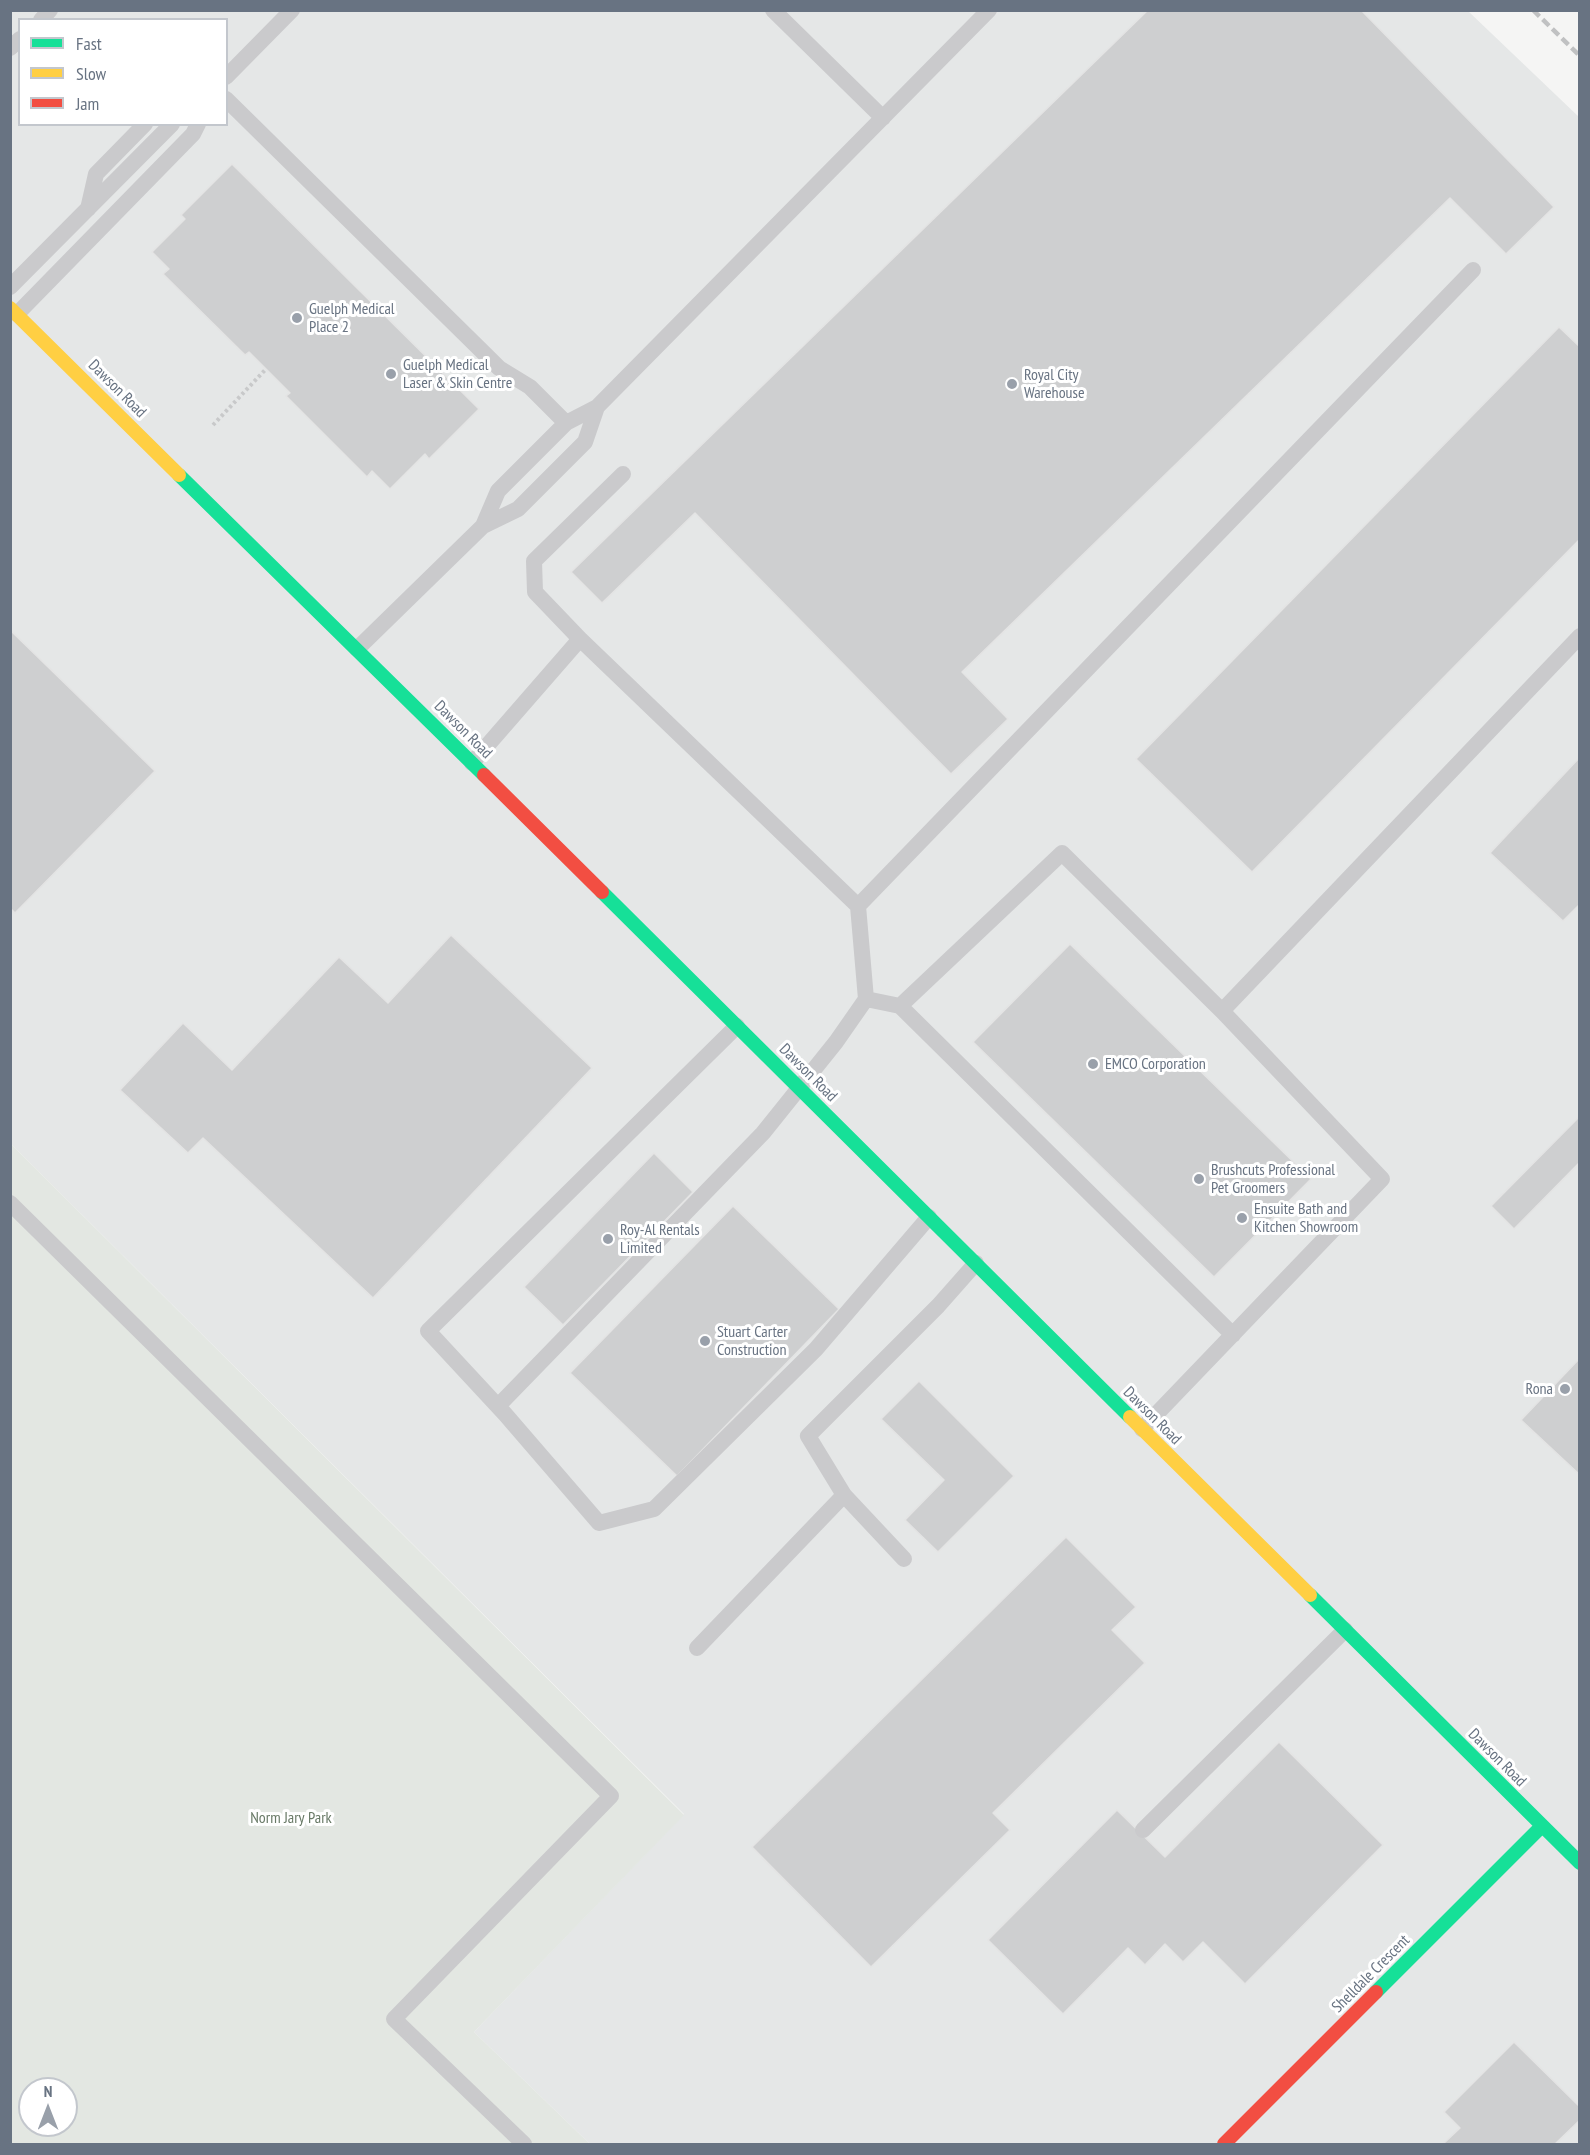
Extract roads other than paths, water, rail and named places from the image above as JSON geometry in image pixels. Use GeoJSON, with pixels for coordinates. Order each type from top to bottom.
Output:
{"type":"FeatureCollection","features":[{"type":"Feature","properties":{"kind":"street","name":"Dawson Road"},"geometry":{"type":"LineString","coordinates":[[14,311],[1580,1863]]}},
{"type":"Feature","properties":{"kind":"street","name":"Shelldale Crescent"},"geometry":{"type":"LineString","coordinates":[[1224,2145],[1542,1826]]}},
{"type":"Feature","properties":{"kind":"lane"},"geometry":{"type":"LineString","coordinates":[[228,75],[292,10]]}},
{"type":"Feature","properties":{"kind":"lane"},"geometry":{"type":"LineString","coordinates":[[773,10],[883,118]]}},
{"type":"Feature","properties":{"kind":"lane"},"geometry":{"type":"LineString","coordinates":[[483,525],[498,491],[566,423],[597,407],[989,10]]}},
{"type":"Feature","properties":{"kind":"lane"},"geometry":{"type":"LineString","coordinates":[[228,101],[499,368],[530,387],[566,423]]}},
{"type":"Feature","properties":{"kind":"lane"},"geometry":{"type":"LineString","coordinates":[[88,209],[96,174],[143,126]]}},
{"type":"Feature","properties":{"kind":"lane"},"geometry":{"type":"LineString","coordinates":[[10,287],[170,126]]}},
{"type":"Feature","properties":{"kind":"lane"},"geometry":{"type":"LineString","coordinates":[[14,311],[193,134],[197,126]]}},
{"type":"Feature","properties":{"kind":"lane"},"geometry":{"type":"LineString","coordinates":[[858,906],[1473,270]]}},
{"type":"Feature","properties":{"kind":"lane"},"geometry":{"type":"LineString","coordinates":[[357,649],[483,525],[518,508],[585,442],[597,407]]}},
{"type":"Feature","properties":{"kind":"lane"},"geometry":{"type":"LineString","coordinates":[[498,1406],[763,1133],[836,1042],[866,999],[858,906],[580,639],[535,592],[534,561],[623,474]]}},
{"type":"Feature","properties":{"kind":"lane"},"geometry":{"type":"LineString","coordinates":[[1222,1011],[1580,636]]}},
{"type":"Feature","properties":{"kind":"lane"},"geometry":{"type":"LineString","coordinates":[[472,763],[580,639]]}},
{"type":"Feature","properties":{"kind":"lane"},"geometry":{"type":"LineString","coordinates":[[900,1006],[1062,853],[1222,1011],[1382,1179],[1143,1429]]}},
{"type":"Feature","properties":{"kind":"lane"},"geometry":{"type":"LineString","coordinates":[[866,999],[900,1006],[1233,1335]]}},
{"type":"Feature","properties":{"kind":"lane"},"geometry":{"type":"LineString","coordinates":[[737,1026],[428,1331],[498,1406],[599,1523],[654,1509],[816,1349],[929,1217]]}},
{"type":"Feature","properties":{"kind":"lane"},"geometry":{"type":"LineString","coordinates":[[10,1203],[611,1796],[394,2019],[524,2145]]}},
{"type":"Feature","properties":{"kind":"lane"},"geometry":{"type":"LineString","coordinates":[[904,1559],[844,1495],[808,1436],[938,1306],[976,1263]]}},
{"type":"Feature","properties":{"kind":"lane"},"geometry":{"type":"LineString","coordinates":[[697,1648],[844,1495]]}},
{"type":"Feature","properties":{"kind":"lane"},"geometry":{"type":"LineString","coordinates":[[1143,1830],[1345,1630]]}},
{"type":"Feature","properties":{"kind":"railway"},"geometry":{"type":"LineString","coordinates":[[1533,10],[1580,56]]}},
{"type":"Feature","properties":{"kind":"place","name":"Guelph Medical Place 2"},"geometry":{"type":"Point","coordinates":[297,318]}},
{"type":"Feature","properties":{"kind":"place","name":"Guelph Medical Laser & Skin Centre"},"geometry":{"type":"Point","coordinates":[391,374]}},
{"type":"Feature","properties":{"kind":"place","name":"Royal City Warehouse"},"geometry":{"type":"Point","coordinates":[1012,384]}},
{"type":"Feature","properties":{"kind":"place","name":"EMCO Corporation"},"geometry":{"type":"Point","coordinates":[1093,1064]}},
{"type":"Feature","properties":{"kind":"place","name":"Brushcuts Professional Pet Groomers"},"geometry":{"type":"Point","coordinates":[1199,1179]}},
{"type":"Feature","properties":{"kind":"place","name":"Ensuite Bath and Kitchen Showroom"},"geometry":{"type":"Point","coordinates":[1242,1218]}},
{"type":"Feature","properties":{"kind":"place","name":"Roy-Al Rentals Limited"},"geometry":{"type":"Point","coordinates":[608,1239]}},
{"type":"Feature","properties":{"kind":"place","name":"Stuart Carter Construction"},"geometry":{"type":"Point","coordinates":[705,1341]}},
{"type":"Feature","properties":{"kind":"place","name":"Rona"},"geometry":{"type":"Point","coordinates":[1565,1389]}},
{"type":"Feature","properties":{"kind":"park label","name":"Norm Jary Park"},"geometry":{"type":"Point","coordinates":[291,1818]}}]}
